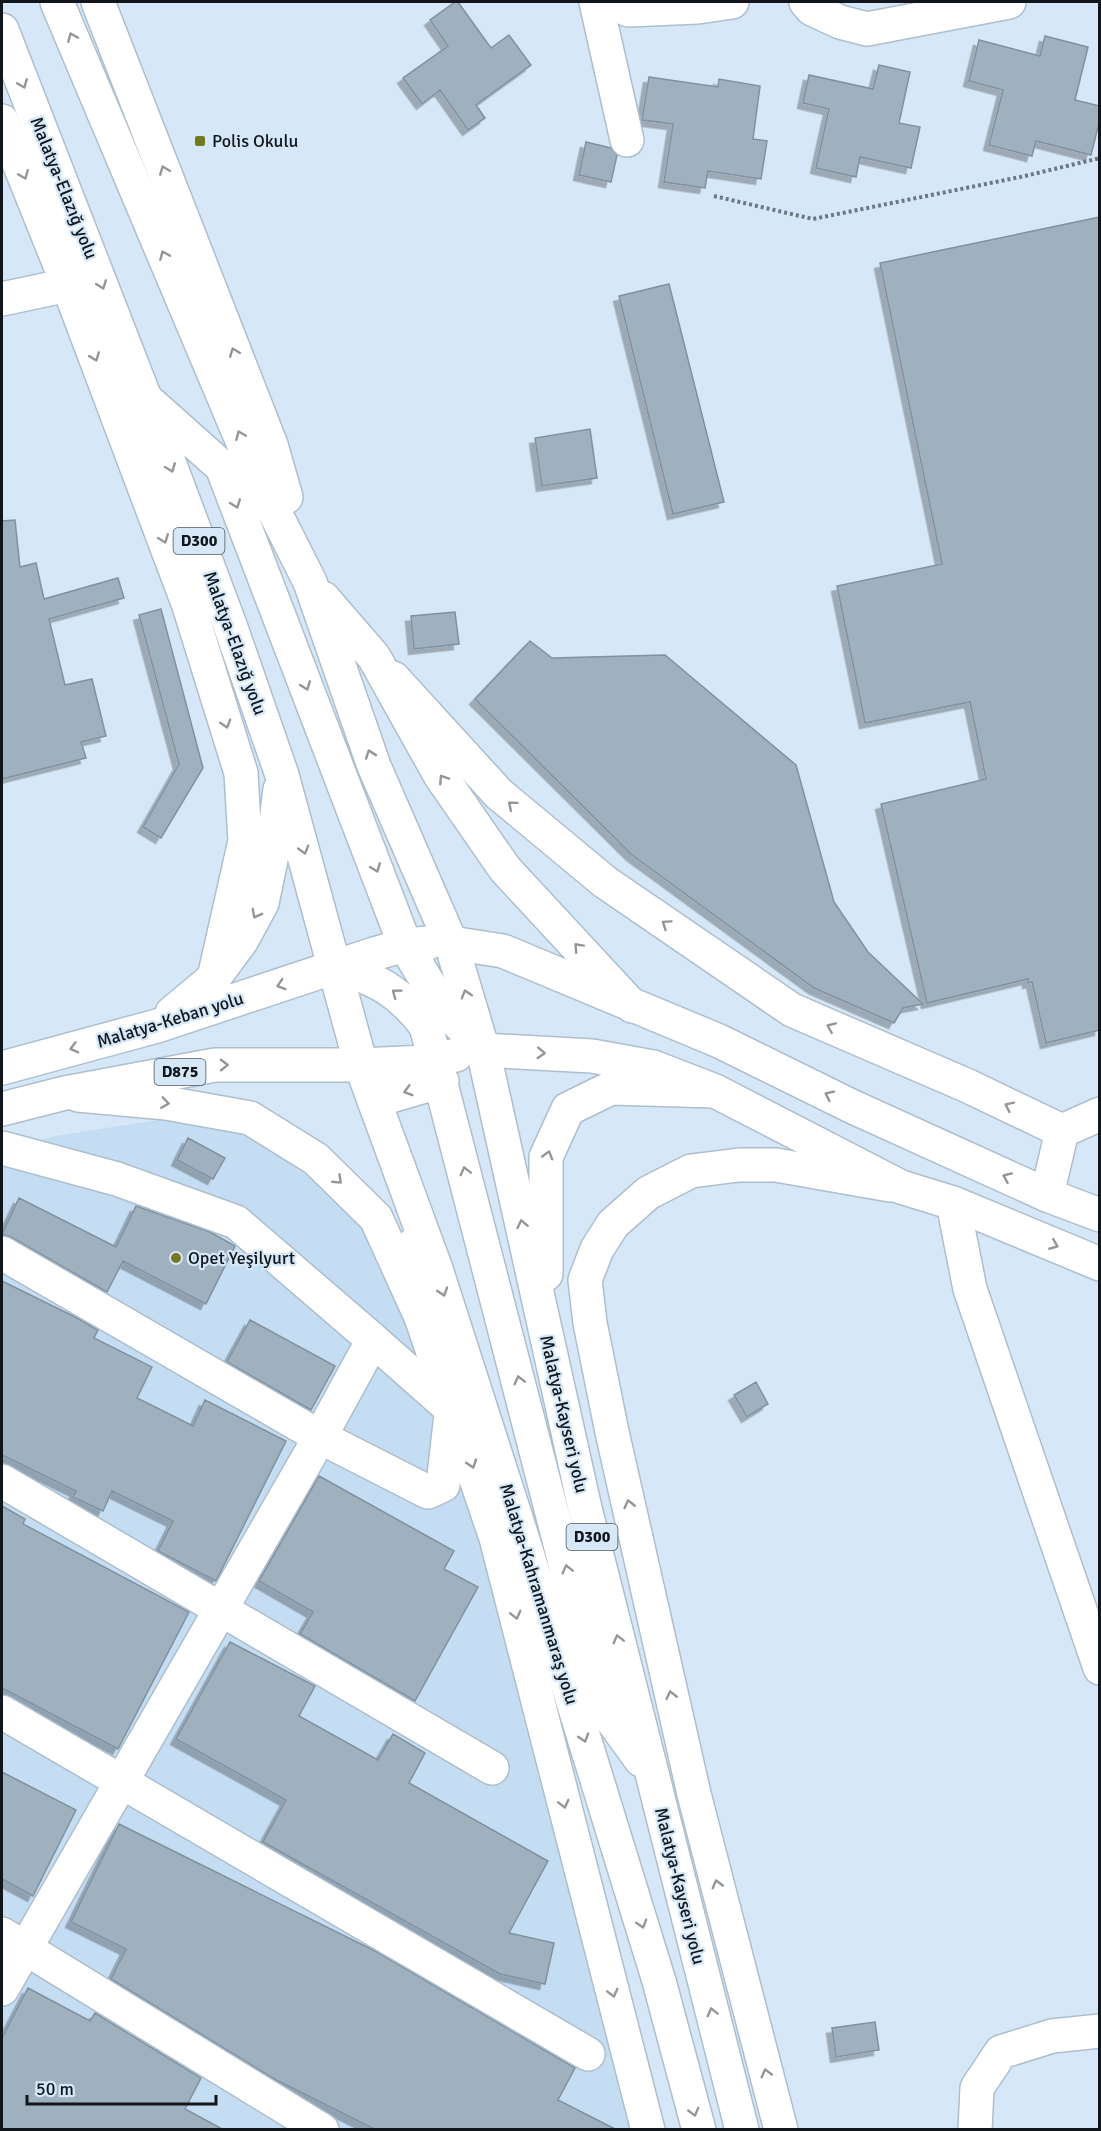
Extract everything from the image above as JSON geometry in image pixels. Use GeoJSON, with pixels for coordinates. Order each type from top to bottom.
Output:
{"type":"FeatureCollection","features":[{"type":"Feature","properties":{"kind":"main road","name":"D300"},"geometry":{"type":"LineString","coordinates":[[57,2],[260,483],[310,582],[374,766],[451,943]]}},
{"type":"Feature","properties":{"kind":"main road"},"geometry":{"type":"LineString","coordinates":[[98,2],[271,445],[310,582],[374,657],[499,794],[605,882],[792,1010],[968,1086],[1062,1131],[1100,1114]]}},
{"type":"Feature","properties":{"kind":"main road"},"geometry":{"type":"LineString","coordinates":[[596,2],[627,140]]}},
{"type":"Feature","properties":{"kind":"main road"},"geometry":{"type":"LineString","coordinates":[[616,2],[628,10],[698,7],[732,2]]}},
{"type":"Feature","properties":{"kind":"main road"},"geometry":{"type":"LineString","coordinates":[[806,2],[812,9],[840,22],[867,29],[1009,2]]}},
{"type":"Feature","properties":{"kind":"main road","name":"Malatya-Elazığ yolu"},"geometry":{"type":"LineString","coordinates":[[2,30],[145,398],[230,625],[282,775],[336,966],[361,1065]]}},
{"type":"Feature","properties":{"kind":"main road"},"geometry":{"type":"LineString","coordinates":[[2,121],[68,285],[189,606],[241,772],[245,841],[214,978]]}},
{"type":"Feature","properties":{"kind":"main road"},"geometry":{"type":"LineString","coordinates":[[2,299],[68,285]]}},
{"type":"Feature","properties":{"kind":"main road"},"geometry":{"type":"LineString","coordinates":[[145,398],[222,467],[400,932],[442,1006],[483,1050]]}},
{"type":"Feature","properties":{"kind":"main road"},"geometry":{"type":"LineString","coordinates":[[374,657],[440,775],[505,869],[632,1006]]}},
{"type":"Feature","properties":{"kind":"main road"},"geometry":{"type":"LineString","coordinates":[[157,1026],[214,978],[242,940],[262,903],[272,855],[282,775]]}},
{"type":"Feature","properties":{"kind":"main road"},"geometry":{"type":"LineString","coordinates":[[400,932],[435,905]]}},
{"type":"Feature","properties":{"kind":"main road"},"geometry":{"type":"LineString","coordinates":[[400,932],[502,951],[719,1041],[851,1106],[1047,1195],[1100,1215]]}},
{"type":"Feature","properties":{"kind":"main road","name":"Malatya-Keban yolu"},"geometry":{"type":"LineString","coordinates":[[2,1068],[157,1026],[336,966],[400,932]]}},
{"type":"Feature","properties":{"kind":"main road","name":"Malatya-Kayseri yolu"},"geometry":{"type":"LineString","coordinates":[[451,943],[483,1050],[584,1504],[742,2130]]}},
{"type":"Feature","properties":{"kind":"main road"},"geometry":{"type":"LineString","coordinates":[[336,966],[387,986],[410,1004],[426,1026],[602,1706],[652,1775]]}},
{"type":"Feature","properties":{"kind":"main road"},"geometry":{"type":"LineString","coordinates":[[374,1101],[483,1050],[602,1058],[653,1067],[715,1091],[901,1187]]}},
{"type":"Feature","properties":{"kind":"main road","name":"D875"},"geometry":{"type":"LineString","coordinates":[[2,1109],[65,1093],[215,1065],[361,1065]]}},
{"type":"Feature","properties":{"kind":"main road"},"geometry":{"type":"LineString","coordinates":[[361,1065],[439,1070]]}},
{"type":"Feature","properties":{"kind":"main road","name":"Malatya-Kahramanmaraş yolu"},"geometry":{"type":"LineString","coordinates":[[361,1065],[436,1269],[535,1577],[659,1981],[699,2130]]}},
{"type":"Feature","properties":{"kind":"main road"},"geometry":{"type":"LineString","coordinates":[[547,1338],[546,1157],[568,1109],[611,1088],[715,1091]]}},
{"type":"Feature","properties":{"kind":"main road"},"geometry":{"type":"LineString","coordinates":[[65,1093],[166,1103],[250,1118],[316,1159],[376,1218],[421,1317],[496,1538],[648,2130]]}},
{"type":"Feature","properties":{"kind":"main road"},"geometry":{"type":"LineString","coordinates":[[1047,1195],[1062,1131]]}},
{"type":"Feature","properties":{"kind":"main road"},"geometry":{"type":"LineString","coordinates":[[2,1148],[117,1179],[236,1222],[451,1409]]}},
{"type":"Feature","properties":{"kind":"main road"},"geometry":{"type":"LineString","coordinates":[[781,2130],[694,1794],[612,1432],[590,1323],[585,1280],[597,1249],[613,1224],[648,1193],[691,1171],[739,1164],[776,1165],[901,1187],[953,1203],[1100,1264]]}},
{"type":"Feature","properties":{"kind":"main road"},"geometry":{"type":"LineString","coordinates":[[409,1197],[421,1317]]}},
{"type":"Feature","properties":{"kind":"main road"},"geometry":{"type":"LineString","coordinates":[[953,1203],[970,1290],[1100,1668]]}},
{"type":"Feature","properties":{"kind":"main road"},"geometry":{"type":"LineString","coordinates":[[2,1253],[320,1437],[428,1492],[443,1485],[451,1409]]}},
{"type":"Feature","properties":{"kind":"main road"},"geometry":{"type":"LineString","coordinates":[[2,1989],[14,1941],[120,1782],[320,1437],[373,1340]]}},
{"type":"Feature","properties":{"kind":"main road"},"geometry":{"type":"LineString","coordinates":[[2,1481],[492,1768]]}},
{"type":"Feature","properties":{"kind":"main road"},"geometry":{"type":"LineString","coordinates":[[2,1712],[588,2054]]}},
{"type":"Feature","properties":{"kind":"main road"},"geometry":{"type":"LineString","coordinates":[[14,1941],[322,2130]]}},
{"type":"Feature","properties":{"kind":"main road"},"geometry":{"type":"LineString","coordinates":[[975,2130],[977,2088],[1000,2052],[1052,2036],[1100,2031]]}},
{"type":"Feature","properties":{"kind":"path"},"geometry":{"type":"LineString","coordinates":[[714,196],[813,219],[1025,176],[1100,158]]}},
{"type":"Feature","properties":{"kind":"shaded area"},"geometry":{"type":"Polygon","coordinates":[[[196,1114],[249,1127],[310,1165],[366,1220],[463,1458],[640,2129],[2,2130],[2,1151],[55,1136],[196,1114]]]}},
{"type":"Feature","properties":{"kind":"building"},"geometry":{"type":"Polygon","coordinates":[[[458,2],[491,48],[509,35],[531,65],[476,105],[485,118],[468,130],[440,90],[422,104],[403,78],[448,46],[430,20],[458,2]]]}},
{"type":"Feature","properties":{"kind":"building"},"geometry":{"type":"Polygon","coordinates":[[[1045,36],[1088,47],[1075,100],[1100,106],[1100,119],[1091,155],[1036,141],[1032,156],[989,145],[1003,90],[969,81],[979,40],[1040,56],[1045,36]]]}},
{"type":"Feature","properties":{"kind":"building"},"geometry":{"type":"Polygon","coordinates":[[[879,65],[910,72],[899,123],[920,127],[911,168],[860,157],[856,177],[816,168],[829,109],[803,103],[809,75],[873,89],[879,65]]]}},
{"type":"Feature","properties":{"kind":"building"},"geometry":{"type":"Polygon","coordinates":[[[649,77],[718,87],[719,79],[760,86],[753,139],[767,141],[761,179],[708,171],[705,188],[664,182],[673,124],[642,120],[649,77]]]}},
{"type":"Feature","properties":{"kind":"building"},"geometry":{"type":"Polygon","coordinates":[[[586,142],[611,148],[617,155],[611,182],[579,175],[586,142]]]}},
{"type":"Feature","properties":{"kind":"building"},"geometry":{"type":"Polygon","coordinates":[[[1100,217],[1100,1030],[1046,1043],[1032,982],[1028,983],[1028,979],[927,1003],[881,804],[986,779],[970,702],[865,723],[837,586],[942,564],[880,263],[1100,217]]]}},
{"type":"Feature","properties":{"kind":"building"},"geometry":{"type":"Polygon","coordinates":[[[669,284],[724,502],[673,514],[619,296],[669,284]]]}},
{"type":"Feature","properties":{"kind":"building"},"geometry":{"type":"Polygon","coordinates":[[[590,429],[597,478],[542,486],[535,438],[590,429]]]}},
{"type":"Feature","properties":{"kind":"building"},"geometry":{"type":"Polygon","coordinates":[[[15,520],[20,567],[36,563],[44,599],[118,578],[124,598],[49,619],[65,685],[92,679],[106,736],[81,742],[86,758],[2,779],[2,521],[15,520]]]}},
{"type":"Feature","properties":{"kind":"building"},"geometry":{"type":"Polygon","coordinates":[[[161,609],[203,768],[161,838],[143,827],[179,764],[139,615],[161,609]]]}},
{"type":"Feature","properties":{"kind":"building"},"geometry":{"type":"Polygon","coordinates":[[[455,612],[459,644],[414,649],[411,616],[455,612]]]}},
{"type":"Feature","properties":{"kind":"building"},"geometry":{"type":"Polygon","coordinates":[[[530,641],[552,658],[665,655],[796,765],[834,902],[868,952],[923,1004],[903,1008],[894,1023],[814,988],[632,855],[475,699],[530,641]]]}},
{"type":"Feature","properties":{"kind":"building"},"geometry":{"type":"Polygon","coordinates":[[[188,1138],[225,1158],[213,1179],[177,1160],[188,1138]]]}},
{"type":"Feature","properties":{"kind":"building"},"geometry":{"type":"Polygon","coordinates":[[[19,1198],[116,1247],[136,1206],[210,1232],[235,1246],[206,1304],[123,1261],[107,1292],[2,1234],[19,1198]]]}},
{"type":"Feature","properties":{"kind":"building"},"geometry":{"type":"Polygon","coordinates":[[[2,1281],[98,1330],[94,1338],[152,1367],[137,1398],[193,1426],[205,1400],[286,1441],[216,1581],[158,1551],[173,1521],[112,1491],[103,1511],[73,1497],[76,1491],[2,1455],[2,1281]]]}},
{"type":"Feature","properties":{"kind":"building"},"geometry":{"type":"Polygon","coordinates":[[[250,1320],[335,1366],[311,1410],[227,1362],[250,1320]]]}},
{"type":"Feature","properties":{"kind":"building"},"geometry":{"type":"Polygon","coordinates":[[[756,1382],[768,1404],[747,1417],[734,1395],[756,1382]]]}},
{"type":"Feature","properties":{"kind":"building"},"geometry":{"type":"Polygon","coordinates":[[[319,1476],[454,1551],[444,1569],[478,1587],[415,1701],[300,1634],[313,1612],[259,1581],[319,1476]]]}},
{"type":"Feature","properties":{"kind":"building"},"geometry":{"type":"Polygon","coordinates":[[[2,1506],[25,1519],[23,1524],[189,1612],[118,1749],[2,1688],[2,1506]]]}},
{"type":"Feature","properties":{"kind":"building"},"geometry":{"type":"Polygon","coordinates":[[[230,1642],[315,1686],[299,1716],[378,1760],[393,1734],[425,1753],[409,1783],[548,1861],[509,1933],[554,1943],[545,1984],[500,1974],[263,1842],[286,1800],[176,1739],[230,1642]]]}},
{"type":"Feature","properties":{"kind":"building"},"geometry":{"type":"Polygon","coordinates":[[[2,1772],[76,1810],[33,1896],[2,1879],[2,1772]]]}},
{"type":"Feature","properties":{"kind":"building"},"geometry":{"type":"Polygon","coordinates":[[[119,1824],[377,1952],[575,2068],[558,2100],[617,2130],[376,2130],[276,2080],[111,1979],[126,1949],[71,1922],[119,1824]]]}},
{"type":"Feature","properties":{"kind":"building"},"geometry":{"type":"Polygon","coordinates":[[[28,1988],[90,2021],[95,2013],[201,2078],[185,2109],[224,2130],[2,2130],[2,2038],[28,1988]]]}},
{"type":"Feature","properties":{"kind":"building"},"geometry":{"type":"Polygon","coordinates":[[[875,2022],[879,2050],[836,2057],[832,2028],[875,2022]]]}},
{"type":"Feature","properties":{"kind":"place","name":"Polis Okulu"},"geometry":{"type":"Point","coordinates":[200,141]}},
{"type":"Feature","properties":{"kind":"place","name":"Opet Yeşilyurt"},"geometry":{"type":"Point","coordinates":[176,1258]}}]}
